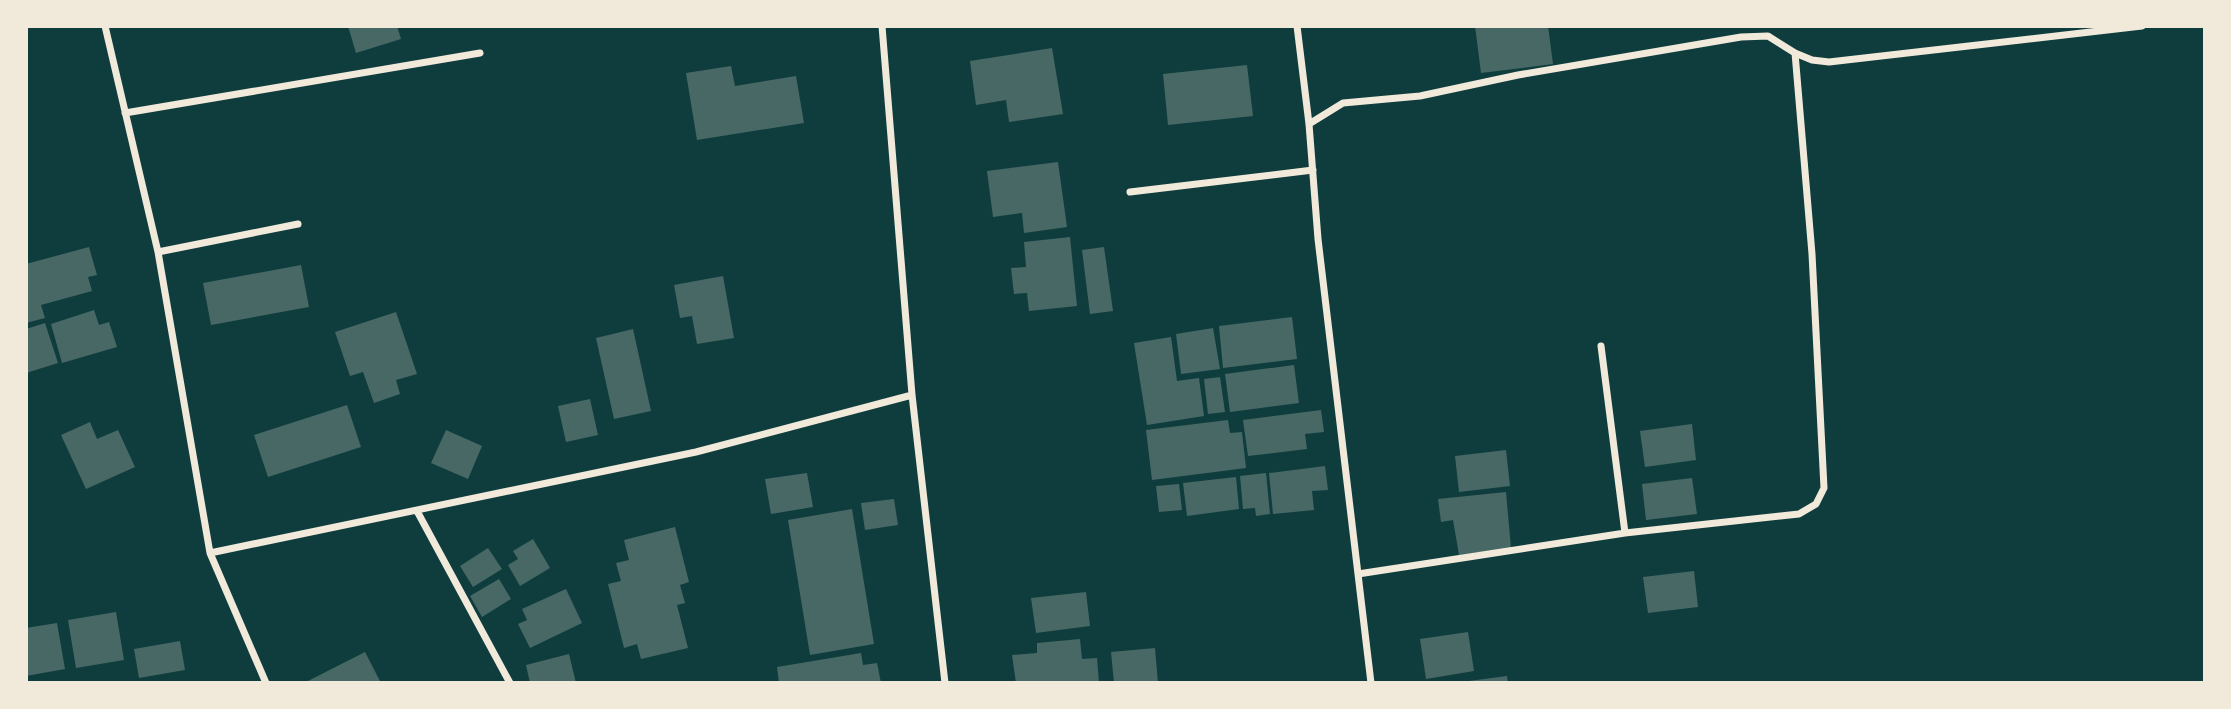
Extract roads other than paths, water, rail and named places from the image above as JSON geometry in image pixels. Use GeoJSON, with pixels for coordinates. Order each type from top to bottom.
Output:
{"type":"FeatureCollection","features":[{"type":"Feature","properties":{"kind":"street"},"geometry":{"type":"LineString","coordinates":[[105,26],[158,252],[210,553],[266,683]]}},
{"type":"Feature","properties":{"kind":"street"},"geometry":{"type":"LineString","coordinates":[[882,26],[912,395],[945,683]]}},
{"type":"Feature","properties":{"kind":"street"},"geometry":{"type":"LineString","coordinates":[[1297,26],[1310,124],[1318,239],[1371,683]]}},
{"type":"Feature","properties":{"kind":"street"},"geometry":{"type":"LineString","coordinates":[[1767,26],[1768,36]]}},
{"type":"Feature","properties":{"kind":"street"},"geometry":{"type":"LineString","coordinates":[[1310,124],[1342,103],[1420,96],[1557,68],[1741,37],[1768,36],[1812,60],[1843,62],[2142,26]]}},
{"type":"Feature","properties":{"kind":"street"},"geometry":{"type":"LineString","coordinates":[[125,113],[480,53]]}},
{"type":"Feature","properties":{"kind":"street"},"geometry":{"type":"LineString","coordinates":[[1358,574],[1625,533],[1799,514],[1816,504],[1824,488],[1812,254],[1795,53]]}},
{"type":"Feature","properties":{"kind":"street"},"geometry":{"type":"LineString","coordinates":[[1130,192],[1313,170]]}},
{"type":"Feature","properties":{"kind":"street"},"geometry":{"type":"LineString","coordinates":[[158,252],[298,224]]}},
{"type":"Feature","properties":{"kind":"street"},"geometry":{"type":"LineString","coordinates":[[1601,346],[1625,533]]}},
{"type":"Feature","properties":{"kind":"street"},"geometry":{"type":"LineString","coordinates":[[210,553],[695,452],[912,395]]}},
{"type":"Feature","properties":{"kind":"street"},"geometry":{"type":"LineString","coordinates":[[417,511],[510,683]]}}]}
